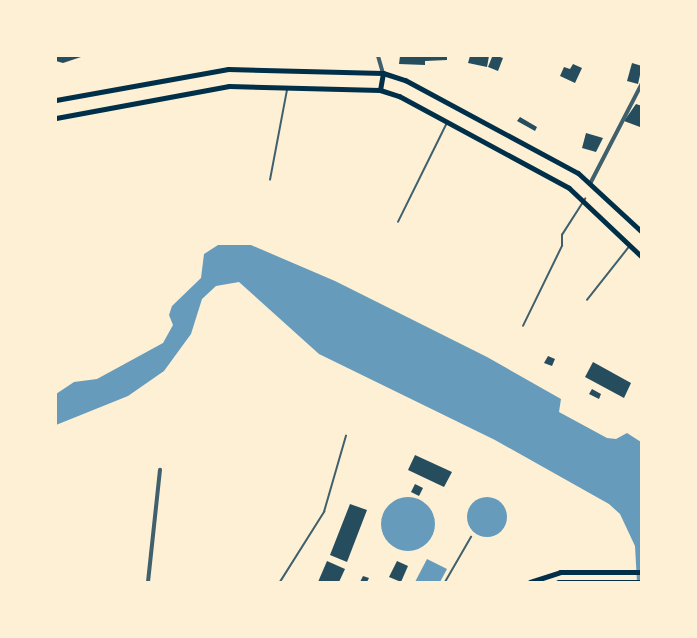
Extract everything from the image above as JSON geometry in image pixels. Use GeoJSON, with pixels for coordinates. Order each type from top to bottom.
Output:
{"type":"FeatureCollection","features":[{"type":"Feature","properties":{"kind":"main road"},"geometry":{"type":"LineString","coordinates":[[56,100],[228,69],[383,73],[405,80],[591,182],[642,232]]}},
{"type":"Feature","properties":{"kind":"main road"},"geometry":{"type":"LineString","coordinates":[[380,90],[383,73]]}},
{"type":"Feature","properties":{"kind":"main road"},"geometry":{"type":"LineString","coordinates":[[56,118],[230,86],[380,90],[447,122],[585,199],[642,257]]}},
{"type":"Feature","properties":{"kind":"main road"},"geometry":{"type":"LineString","coordinates":[[530,582],[560,572],[584,570],[642,572]]}},
{"type":"Feature","properties":{"kind":"main road"},"geometry":{"type":"LineString","coordinates":[[558,582],[584,580],[642,582]]}},
{"type":"Feature","properties":{"kind":"street"},"geometry":{"type":"LineString","coordinates":[[378,56],[383,73]]}},
{"type":"Feature","properties":{"kind":"street"},"geometry":{"type":"LineString","coordinates":[[591,182],[642,83]]}},
{"type":"Feature","properties":{"kind":"street"},"geometry":{"type":"LineString","coordinates":[[148,582],[160,470]]}},
{"type":"Feature","properties":{"kind":"lane"},"geometry":{"type":"LineString","coordinates":[[270,180],[287,87]]}},
{"type":"Feature","properties":{"kind":"lane"},"geometry":{"type":"LineString","coordinates":[[399,222],[447,122]]}},
{"type":"Feature","properties":{"kind":"lane"},"geometry":{"type":"LineString","coordinates":[[523,326],[562,246],[562,235],[585,199]]}},
{"type":"Feature","properties":{"kind":"lane"},"geometry":{"type":"LineString","coordinates":[[587,300],[631,245]]}},
{"type":"Feature","properties":{"kind":"lane"},"geometry":{"type":"LineString","coordinates":[[280,582],[324,512],[346,436]]}},
{"type":"Feature","properties":{"kind":"lane"},"geometry":{"type":"LineString","coordinates":[[445,582],[471,537]]}},
{"type":"Feature","properties":{"kind":"water"},"geometry":{"type":"Polygon","coordinates":[[[218,245],[251,245],[335,281],[487,357],[561,399],[559,412],[607,438],[616,439],[627,433],[641,442],[641,582],[637,582],[635,546],[620,514],[609,504],[495,440],[319,354],[239,282],[216,286],[202,299],[191,334],[164,371],[128,396],[56,425],[56,394],[74,382],[97,379],[163,343],[173,325],[169,315],[172,306],[201,278],[204,254],[218,245]]]}},
{"type":"Feature","properties":{"kind":"water"},"geometry":{"type":"Polygon","coordinates":[[[403,497],[413,497],[423,501],[431,509],[435,524],[431,539],[423,547],[413,551],[403,551],[393,547],[385,539],[381,529],[381,519],[385,509],[393,501],[403,497]]]}},
{"type":"Feature","properties":{"kind":"water"},"geometry":{"type":"Polygon","coordinates":[[[487,497],[501,503],[507,517],[501,531],[487,537],[473,531],[467,517],[473,503],[487,497]]]}},
{"type":"Feature","properties":{"kind":"water"},"geometry":{"type":"Polygon","coordinates":[[[427,559],[447,569],[440,582],[415,582],[427,559]]]}},
{"type":"Feature","properties":{"kind":"building"},"geometry":{"type":"Polygon","coordinates":[[[56,56],[84,56],[63,63],[56,61],[56,56]]]}},
{"type":"Feature","properties":{"kind":"building"},"geometry":{"type":"Polygon","coordinates":[[[400,56],[447,56],[447,60],[425,61],[425,65],[399,64],[400,56]]]}},
{"type":"Feature","properties":{"kind":"building"},"geometry":{"type":"Polygon","coordinates":[[[470,56],[489,56],[487,67],[468,63],[470,56]]]}},
{"type":"Feature","properties":{"kind":"building"},"geometry":{"type":"Polygon","coordinates":[[[492,57],[503,58],[498,71],[488,67],[492,57]]]}},
{"type":"Feature","properties":{"kind":"building"},"geometry":{"type":"Polygon","coordinates":[[[632,63],[642,66],[638,84],[627,81],[632,63]]]}},
{"type":"Feature","properties":{"kind":"building"},"geometry":{"type":"Polygon","coordinates":[[[573,64],[582,68],[575,83],[560,76],[564,67],[570,69],[573,64]]]}},
{"type":"Feature","properties":{"kind":"building"},"geometry":{"type":"Polygon","coordinates":[[[636,104],[642,106],[640,127],[624,121],[636,104]]]}},
{"type":"Feature","properties":{"kind":"building"},"geometry":{"type":"Polygon","coordinates":[[[520,117],[537,127],[535,131],[517,121],[520,117]]]}},
{"type":"Feature","properties":{"kind":"building"},"geometry":{"type":"Polygon","coordinates":[[[586,133],[603,138],[596,152],[582,148],[586,133]]]}},
{"type":"Feature","properties":{"kind":"building"},"geometry":{"type":"Polygon","coordinates":[[[548,356],[555,359],[552,366],[544,363],[548,356]]]}},
{"type":"Feature","properties":{"kind":"building"},"geometry":{"type":"Polygon","coordinates":[[[593,362],[631,383],[624,398],[585,377],[593,362]]]}},
{"type":"Feature","properties":{"kind":"building"},"geometry":{"type":"Polygon","coordinates":[[[592,389],[601,394],[599,399],[589,394],[592,389]]]}},
{"type":"Feature","properties":{"kind":"building"},"geometry":{"type":"Polygon","coordinates":[[[415,455],[452,472],[444,487],[408,470],[415,455]]]}},
{"type":"Feature","properties":{"kind":"building"},"geometry":{"type":"Polygon","coordinates":[[[415,484],[423,488],[419,496],[411,492],[415,484]]]}},
{"type":"Feature","properties":{"kind":"building"},"geometry":{"type":"Polygon","coordinates":[[[350,504],[367,510],[347,562],[330,555],[350,504]]]}},
{"type":"Feature","properties":{"kind":"building"},"geometry":{"type":"Polygon","coordinates":[[[327,561],[345,569],[339,582],[318,582],[327,561]]]}},
{"type":"Feature","properties":{"kind":"building"},"geometry":{"type":"Polygon","coordinates":[[[397,561],[408,566],[401,582],[389,577],[397,561]]]}},
{"type":"Feature","properties":{"kind":"building"},"geometry":{"type":"Polygon","coordinates":[[[363,576],[369,578],[367,582],[360,582],[363,576]]]}}]}
